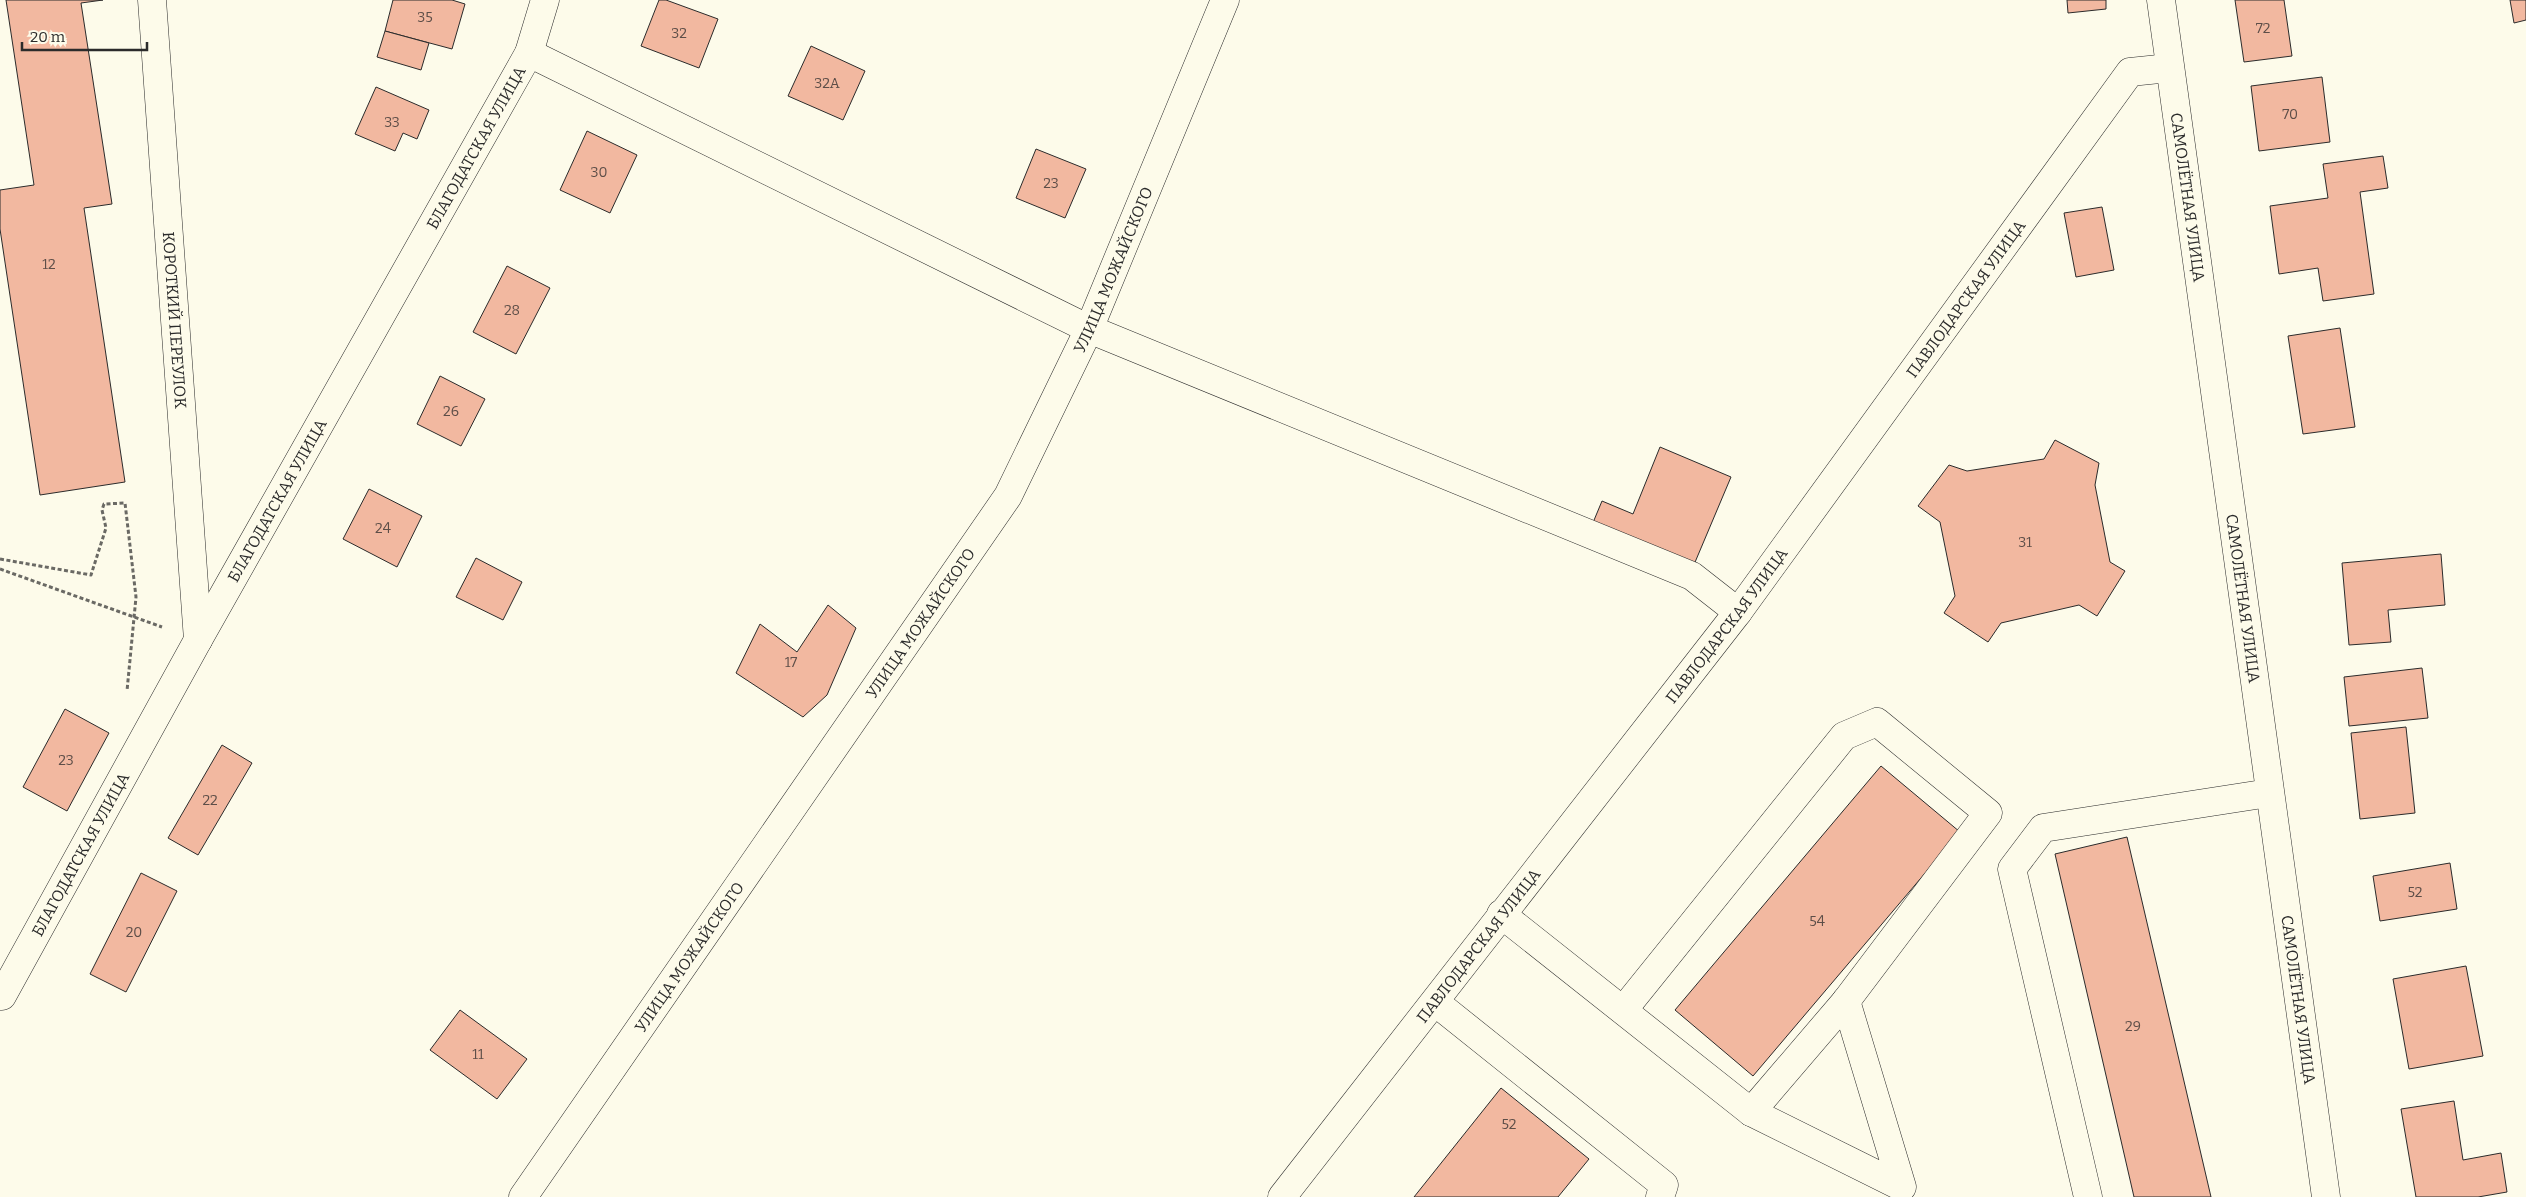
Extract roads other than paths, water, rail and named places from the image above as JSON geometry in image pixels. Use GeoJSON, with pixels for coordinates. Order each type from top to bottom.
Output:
{"type":"FeatureCollection","features":[{"type":"Feature","properties":{"kind":"street","name":"КОРОТКИЙ ПЕРЕУЛОК"},"geometry":{"type":"LineString","coordinates":[[152,0],[198,640]]}},
{"type":"Feature","properties":{"kind":"street","name":"БЛАГОДАТСКАЯ УЛИЦА"},"geometry":{"type":"LineString","coordinates":[[0,996],[2,996],[198,640],[529,53],[545,0]]}},
{"type":"Feature","properties":{"kind":"street","name":"УЛИЦА МОЖАЙСКОГО"},"geometry":{"type":"LineString","coordinates":[[523,1197],[1008,496],[1089,329],[1225,0]]}},
{"type":"Feature","properties":{"kind":"street","name":"САМОЛЁТНАЯ УЛИЦА"},"geometry":{"type":"LineString","coordinates":[[2161,0],[2326,1197]]}},
{"type":"Feature","properties":{"kind":"street"},"geometry":{"type":"LineString","coordinates":[[529,53],[1089,329],[1692,576],[1738,612]]}},
{"type":"Feature","properties":{"kind":"street","name":"ПАВЛОДАРСКАЯ УЛИЦА"},"geometry":{"type":"LineString","coordinates":[[1282,1197],[1738,612],[2130,72],[2169,68]]}},
{"type":"Feature","properties":{"kind":"street"},"geometry":{"type":"LineString","coordinates":[[1624,1009],[1844,736],[1877,722],[1988,813],[1846,1001],[1751,1112]]}},
{"type":"Feature","properties":{"kind":"street"},"geometry":{"type":"LineString","coordinates":[[2088,1197],[2012,869],[2043,828],[2269,792]]}},
{"type":"Feature","properties":{"kind":"street"},"geometry":{"type":"LineString","coordinates":[[1502,914],[1624,1009],[1751,1112],[1902,1187],[1846,1001]]}},
{"type":"Feature","properties":{"kind":"street"},"geometry":{"type":"LineString","coordinates":[[1435,1002],[1664,1185],[1660,1197]]}}]}
